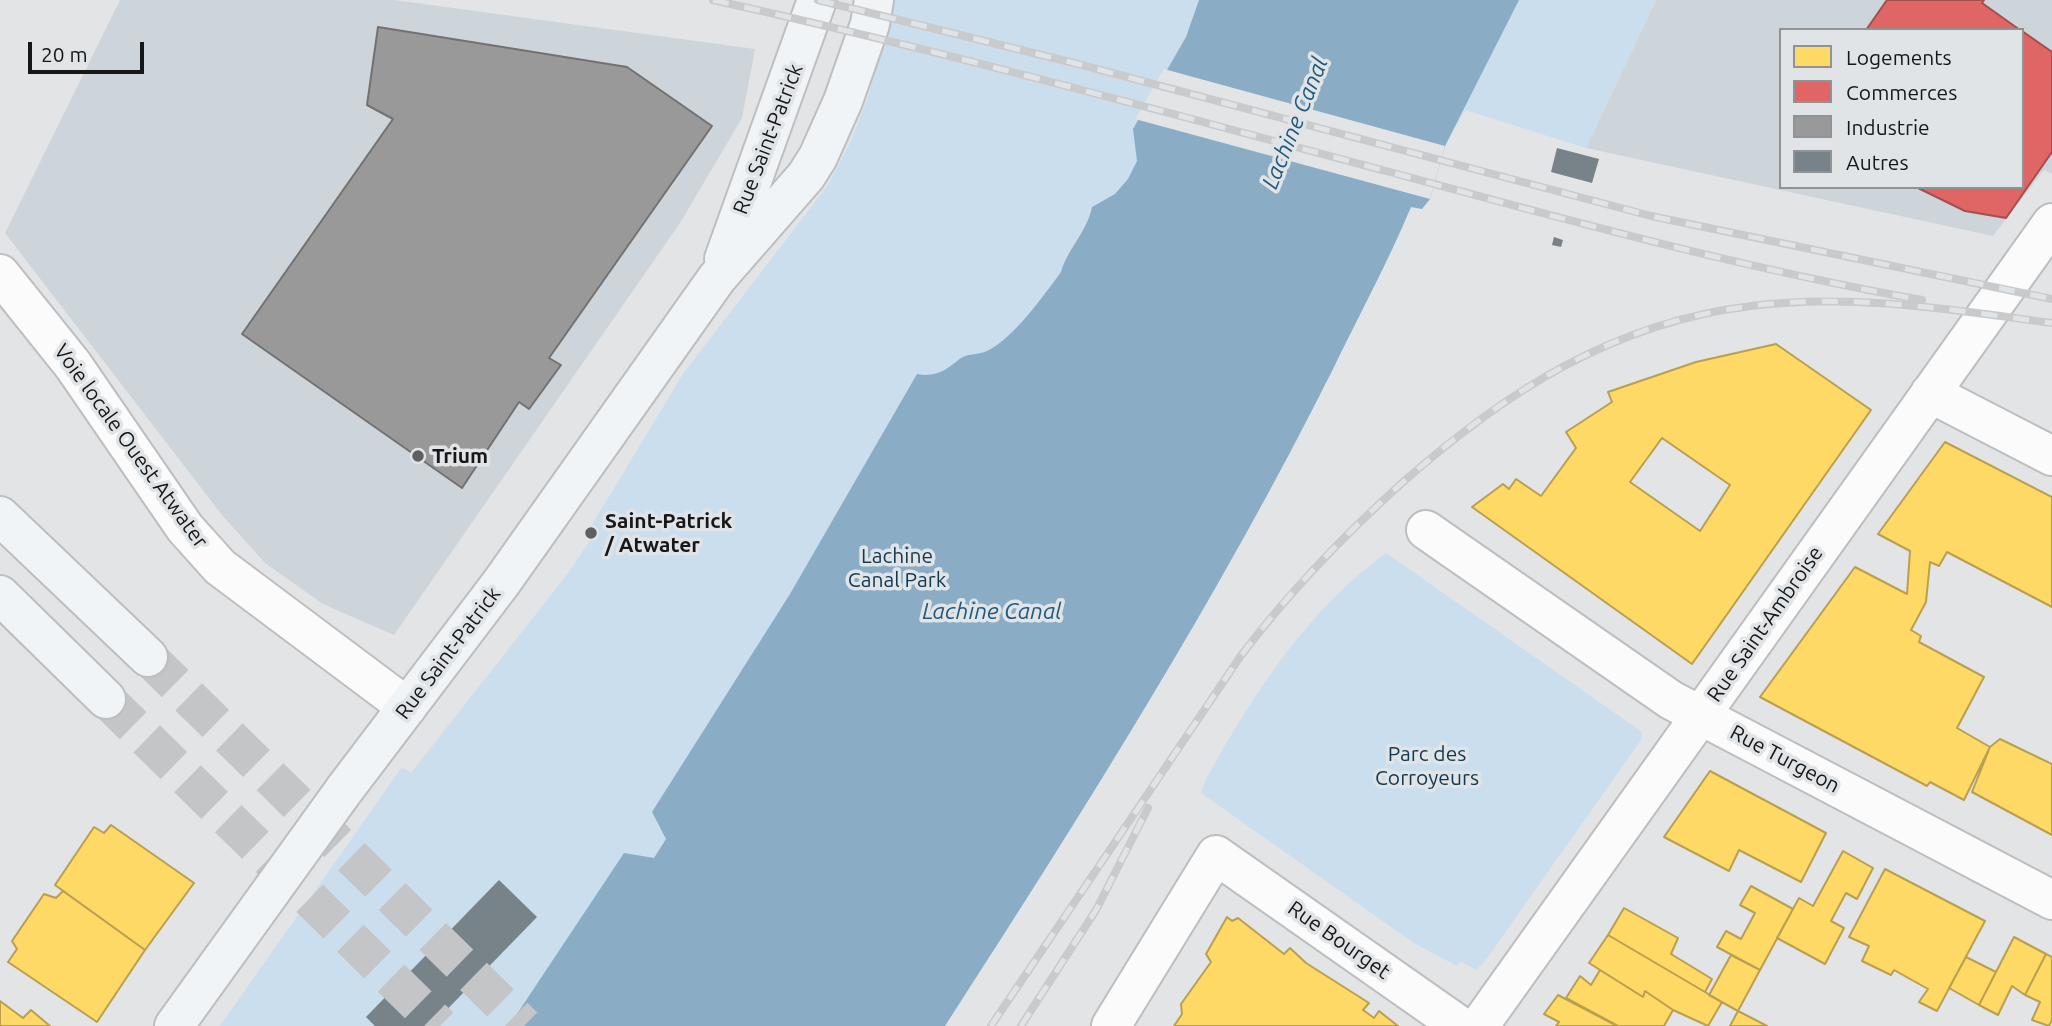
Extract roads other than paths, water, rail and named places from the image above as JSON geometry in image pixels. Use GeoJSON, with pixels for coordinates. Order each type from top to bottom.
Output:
{"type":"FeatureCollection","features":[{"type":"Feature","properties":{"kind":"main road","name":"Rue Saint-Patrick"},"geometry":{"type":"LineString","coordinates":[[717,278],[817,0]]}},
{"type":"Feature","properties":{"kind":"main road","name":"Rue Saint-Patrick"},"geometry":{"type":"LineString","coordinates":[[174,1026],[501,583],[717,278],[806,176],[818,157],[859,58],[874,0]]}},
{"type":"Feature","properties":{"kind":"main road"},"geometry":{"type":"LineString","coordinates":[[0,516],[148,657]]}},
{"type":"Feature","properties":{"kind":"main road"},"geometry":{"type":"LineString","coordinates":[[0,595],[106,699]]}},
{"type":"Feature","properties":{"kind":"street","name":"Rue Saint-Ambroise"},"geometry":{"type":"LineString","coordinates":[[1479,1026],[2052,223]]}},
{"type":"Feature","properties":{"kind":"street","name":"Voie locale Ouest Atwater"},"geometry":{"type":"LineString","coordinates":[[0,274],[73,365],[186,528],[220,567],[407,707]]}},
{"type":"Feature","properties":{"kind":"street"},"geometry":{"type":"LineString","coordinates":[[1930,393],[2052,456]]}},
{"type":"Feature","properties":{"kind":"street","name":"Rue Turgeon"},"geometry":{"type":"LineString","coordinates":[[1426,530],[1671,700],[2052,900]]}},
{"type":"Feature","properties":{"kind":"street","name":"Rue Bourget"},"geometry":{"type":"LineString","coordinates":[[1111,1026],[1216,855],[1460,1026]]}},
{"type":"Feature","properties":{"kind":"water","name":"Lachine Canal"},"geometry":{"type":"Polygon","coordinates":[[[1199,0],[1519,0],[1445,146],[1430,199],[1422,209],[1411,207],[1333,369],[1244,538],[1148,703],[945,1026],[509,1026],[624,853],[654,858],[666,839],[652,812],[790,594],[917,374],[941,372],[964,356],[987,351],[1007,337],[1061,272],[1092,207],[1115,194],[1128,179],[1137,161],[1133,129],[1186,37],[1199,0]]]}},
{"type":"Feature","properties":{"kind":"tunnel"},"geometry":{"type":"LineString","coordinates":[[148,657],[524,1026]]}},
{"type":"Feature","properties":{"kind":"tunnel"},"geometry":{"type":"LineString","coordinates":[[106,699],[440,1026]]}},
{"type":"Feature","properties":{"kind":"railway"},"geometry":{"type":"LineString","coordinates":[[713,0],[1050,82],[1652,242],[1922,300]]}},
{"type":"Feature","properties":{"kind":"railway"},"geometry":{"type":"LineString","coordinates":[[818,0],[1078,64],[1651,216],[2052,299]]}},
{"type":"Feature","properties":{"kind":"railway"},"geometry":{"type":"LineString","coordinates":[[991,1026],[1240,657],[1278,610],[1337,545],[1402,483],[1480,419],[1521,391],[1607,345],[1652,328],[1700,315],[1751,306],[1788,302],[1864,302],[1940,308],[2052,323]]}},
{"type":"Feature","properties":{"kind":"railway"},"geometry":{"type":"LineString","coordinates":[[1021,1026],[1096,910],[1148,808]]}},
{"type":"Feature","properties":{"kind":"place","name":"Trium"},"geometry":{"type":"Point","coordinates":[418,456]}},
{"type":"Feature","properties":{"kind":"place","name":"Saint-Patrick / Atwater"},"geometry":{"type":"Point","coordinates":[591,533]}},
{"type":"Feature","properties":{"kind":"park label","name":"Lachine Canal Park"},"geometry":{"type":"Point","coordinates":[897,568]}},
{"type":"Feature","properties":{"kind":"park label","name":"Parc des Corroyeurs"},"geometry":{"type":"Point","coordinates":[1427,766]}}]}
